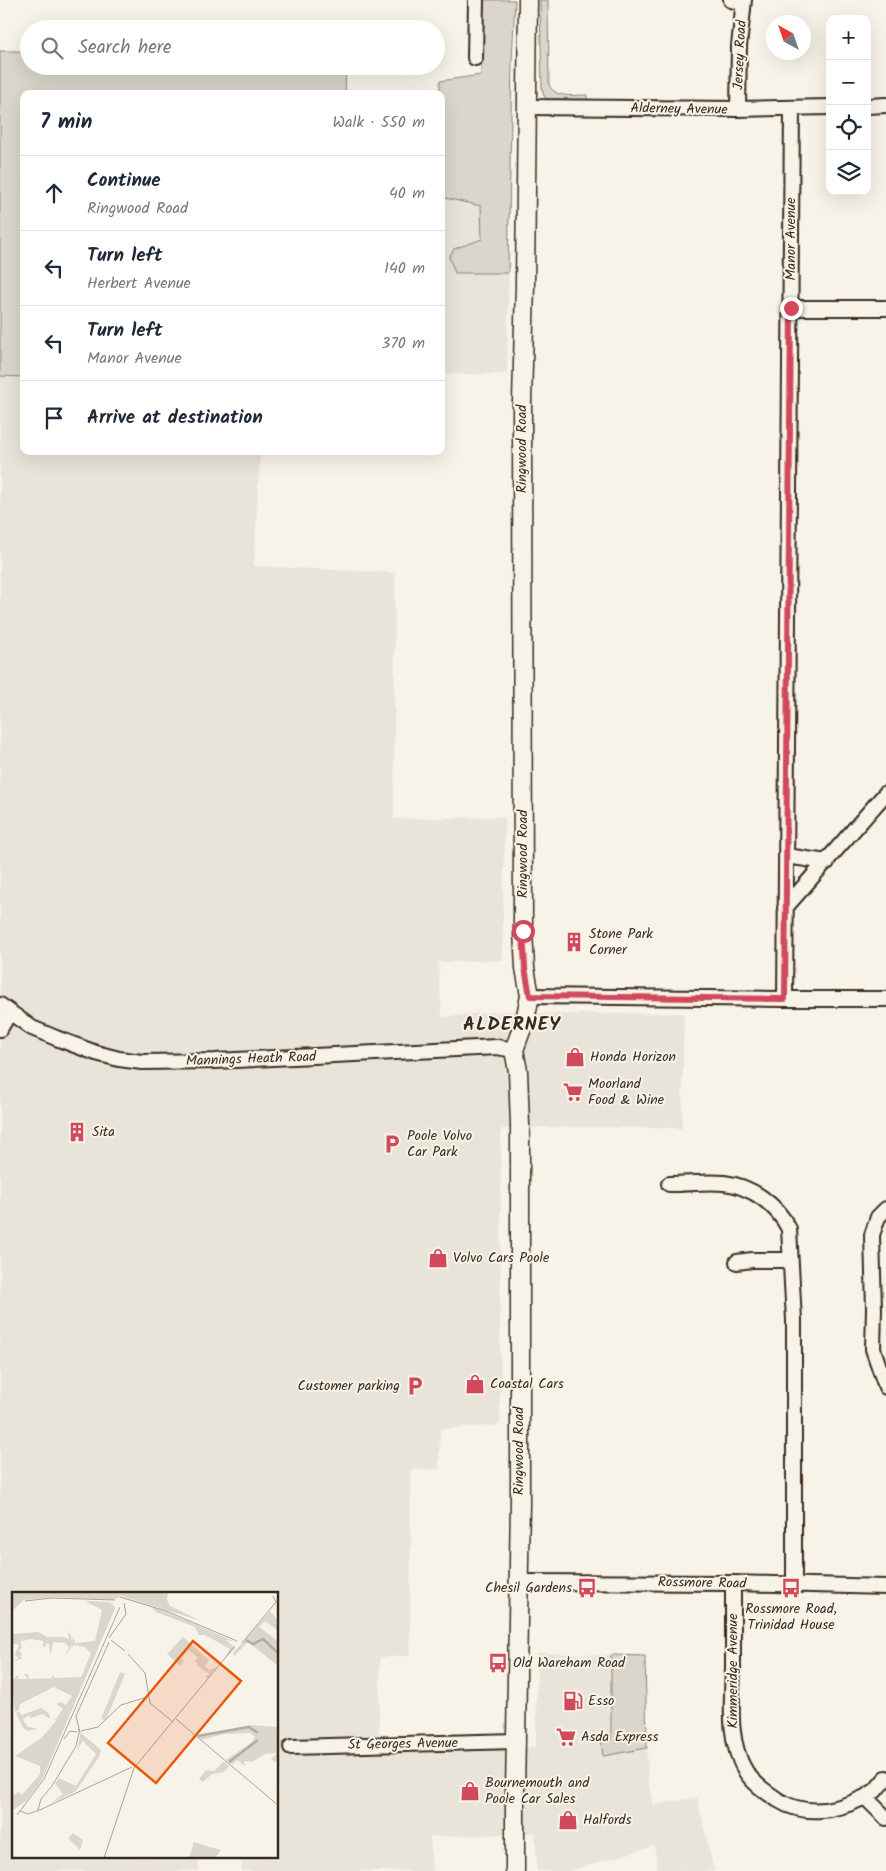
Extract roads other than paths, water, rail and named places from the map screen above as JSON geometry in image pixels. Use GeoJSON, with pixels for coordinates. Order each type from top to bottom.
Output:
{"type":"FeatureCollection","features":[{"type":"Feature","properties":{"kind":"main road","name":"Ringwood Road"},"geometry":{"type":"LineString","coordinates":[[513,1866],[518,1582],[520,1125],[518,1071],[514,1050],[526,1020],[530,996],[525,968],[523,911],[522,402],[528,0]]}},
{"type":"Feature","properties":{"kind":"street"},"geometry":{"type":"LineString","coordinates":[[475,58],[476,0]]}},
{"type":"Feature","properties":{"kind":"street","name":"Jersey Road"},"geometry":{"type":"LineString","coordinates":[[738,109],[739,1]]}},
{"type":"Feature","properties":{"kind":"street"},"geometry":{"type":"LineString","coordinates":[[871,106],[886,105]]}},
{"type":"Feature","properties":{"kind":"street","name":"Alderney Avenue"},"geometry":{"type":"LineString","coordinates":[[527,107],[738,109],[826,107]]}},
{"type":"Feature","properties":{"kind":"street","name":"Manor Avenue"},"geometry":{"type":"LineString","coordinates":[[785,999],[792,109]]}},
{"type":"Feature","properties":{"kind":"street"},"geometry":{"type":"LineString","coordinates":[[791,308],[886,308]]}},
{"type":"Feature","properties":{"kind":"street"},"geometry":{"type":"LineString","coordinates":[[785,908],[886,793]]}},
{"type":"Feature","properties":{"kind":"street"},"geometry":{"type":"LineString","coordinates":[[786,856],[827,862]]}},
{"type":"Feature","properties":{"kind":"street"},"geometry":{"type":"LineString","coordinates":[[530,996],[886,999]]}},
{"type":"Feature","properties":{"kind":"street"},"geometry":{"type":"LineString","coordinates":[[0,1029],[5,1009]]}},
{"type":"Feature","properties":{"kind":"street","name":"Mannings Heath Road"},"geometry":{"type":"LineString","coordinates":[[5,1009],[32,1028],[56,1038],[96,1053],[142,1062],[215,1061],[497,1046],[514,1050]]}},
{"type":"Feature","properties":{"kind":"street"},"geometry":{"type":"LineString","coordinates":[[669,1184],[725,1183],[752,1190],[784,1219],[789,1229],[794,1320],[794,1585]]}},
{"type":"Feature","properties":{"kind":"street"},"geometry":{"type":"LineString","coordinates":[[886,1209],[878,1217],[872,1235],[874,1309],[886,1387]]}},
{"type":"Feature","properties":{"kind":"street"},"geometry":{"type":"LineString","coordinates":[[737,1262],[790,1260]]}},
{"type":"Feature","properties":{"kind":"street","name":"Rossmore Road"},"geometry":{"type":"LineString","coordinates":[[518,1582],[733,1583],[886,1587]]}},
{"type":"Feature","properties":{"kind":"street","name":"Kimmeridge Avenue"},"geometry":{"type":"LineString","coordinates":[[733,1583],[732,1718],[734,1742],[747,1772],[756,1785],[786,1805],[800,1810],[833,1809],[848,1805],[875,1791],[886,1778]]}},
{"type":"Feature","properties":{"kind":"street","name":"St Georges Avenue"},"geometry":{"type":"LineString","coordinates":[[291,1747],[516,1741]]}},
{"type":"Feature","properties":{"kind":"street"},"geometry":{"type":"LineString","coordinates":[[864,1797],[886,1818]]}},
{"type":"Feature","properties":{"kind":"place","name":"Stone Park Corner"},"geometry":{"type":"Point","coordinates":[574,942]}},
{"type":"Feature","properties":{"kind":"place","name":"Honda Horizon"},"geometry":{"type":"Point","coordinates":[575,1057]}},
{"type":"Feature","properties":{"kind":"place","name":"Moorland Food & Wine"},"geometry":{"type":"Point","coordinates":[573,1092]}},
{"type":"Feature","properties":{"kind":"place","name":"Sita"},"geometry":{"type":"Point","coordinates":[77,1132]}},
{"type":"Feature","properties":{"kind":"place","name":"Poole Volvo Car Park"},"geometry":{"type":"Point","coordinates":[392,1144]}},
{"type":"Feature","properties":{"kind":"place","name":"Volvo Cars Poole"},"geometry":{"type":"Point","coordinates":[438,1258]}},
{"type":"Feature","properties":{"kind":"place","name":"Coastal Cars"},"geometry":{"type":"Point","coordinates":[475,1384]}},
{"type":"Feature","properties":{"kind":"place","name":"Customer parking"},"geometry":{"type":"Point","coordinates":[415,1386]}},
{"type":"Feature","properties":{"kind":"place","name":"Chesil Gardens"},"geometry":{"type":"Point","coordinates":[587,1588]}},
{"type":"Feature","properties":{"kind":"place","name":"Rossmore Road, Trinidad House"},"geometry":{"type":"Point","coordinates":[791,1588]}},
{"type":"Feature","properties":{"kind":"place","name":"Old Wareham Road"},"geometry":{"type":"Point","coordinates":[498,1663]}},
{"type":"Feature","properties":{"kind":"place","name":"Esso"},"geometry":{"type":"Point","coordinates":[573,1701]}},
{"type":"Feature","properties":{"kind":"place","name":"Asda Express"},"geometry":{"type":"Point","coordinates":[566,1737]}},
{"type":"Feature","properties":{"kind":"place","name":"Bournemouth and Poole Car Sales"},"geometry":{"type":"Point","coordinates":[470,1791]}},
{"type":"Feature","properties":{"kind":"place","name":"Halfords"},"geometry":{"type":"Point","coordinates":[568,1820]}},
{"type":"Feature","properties":{"kind":"district","name":"ALDERNEY"},"geometry":{"type":"Point","coordinates":[512,1025]}}]}
